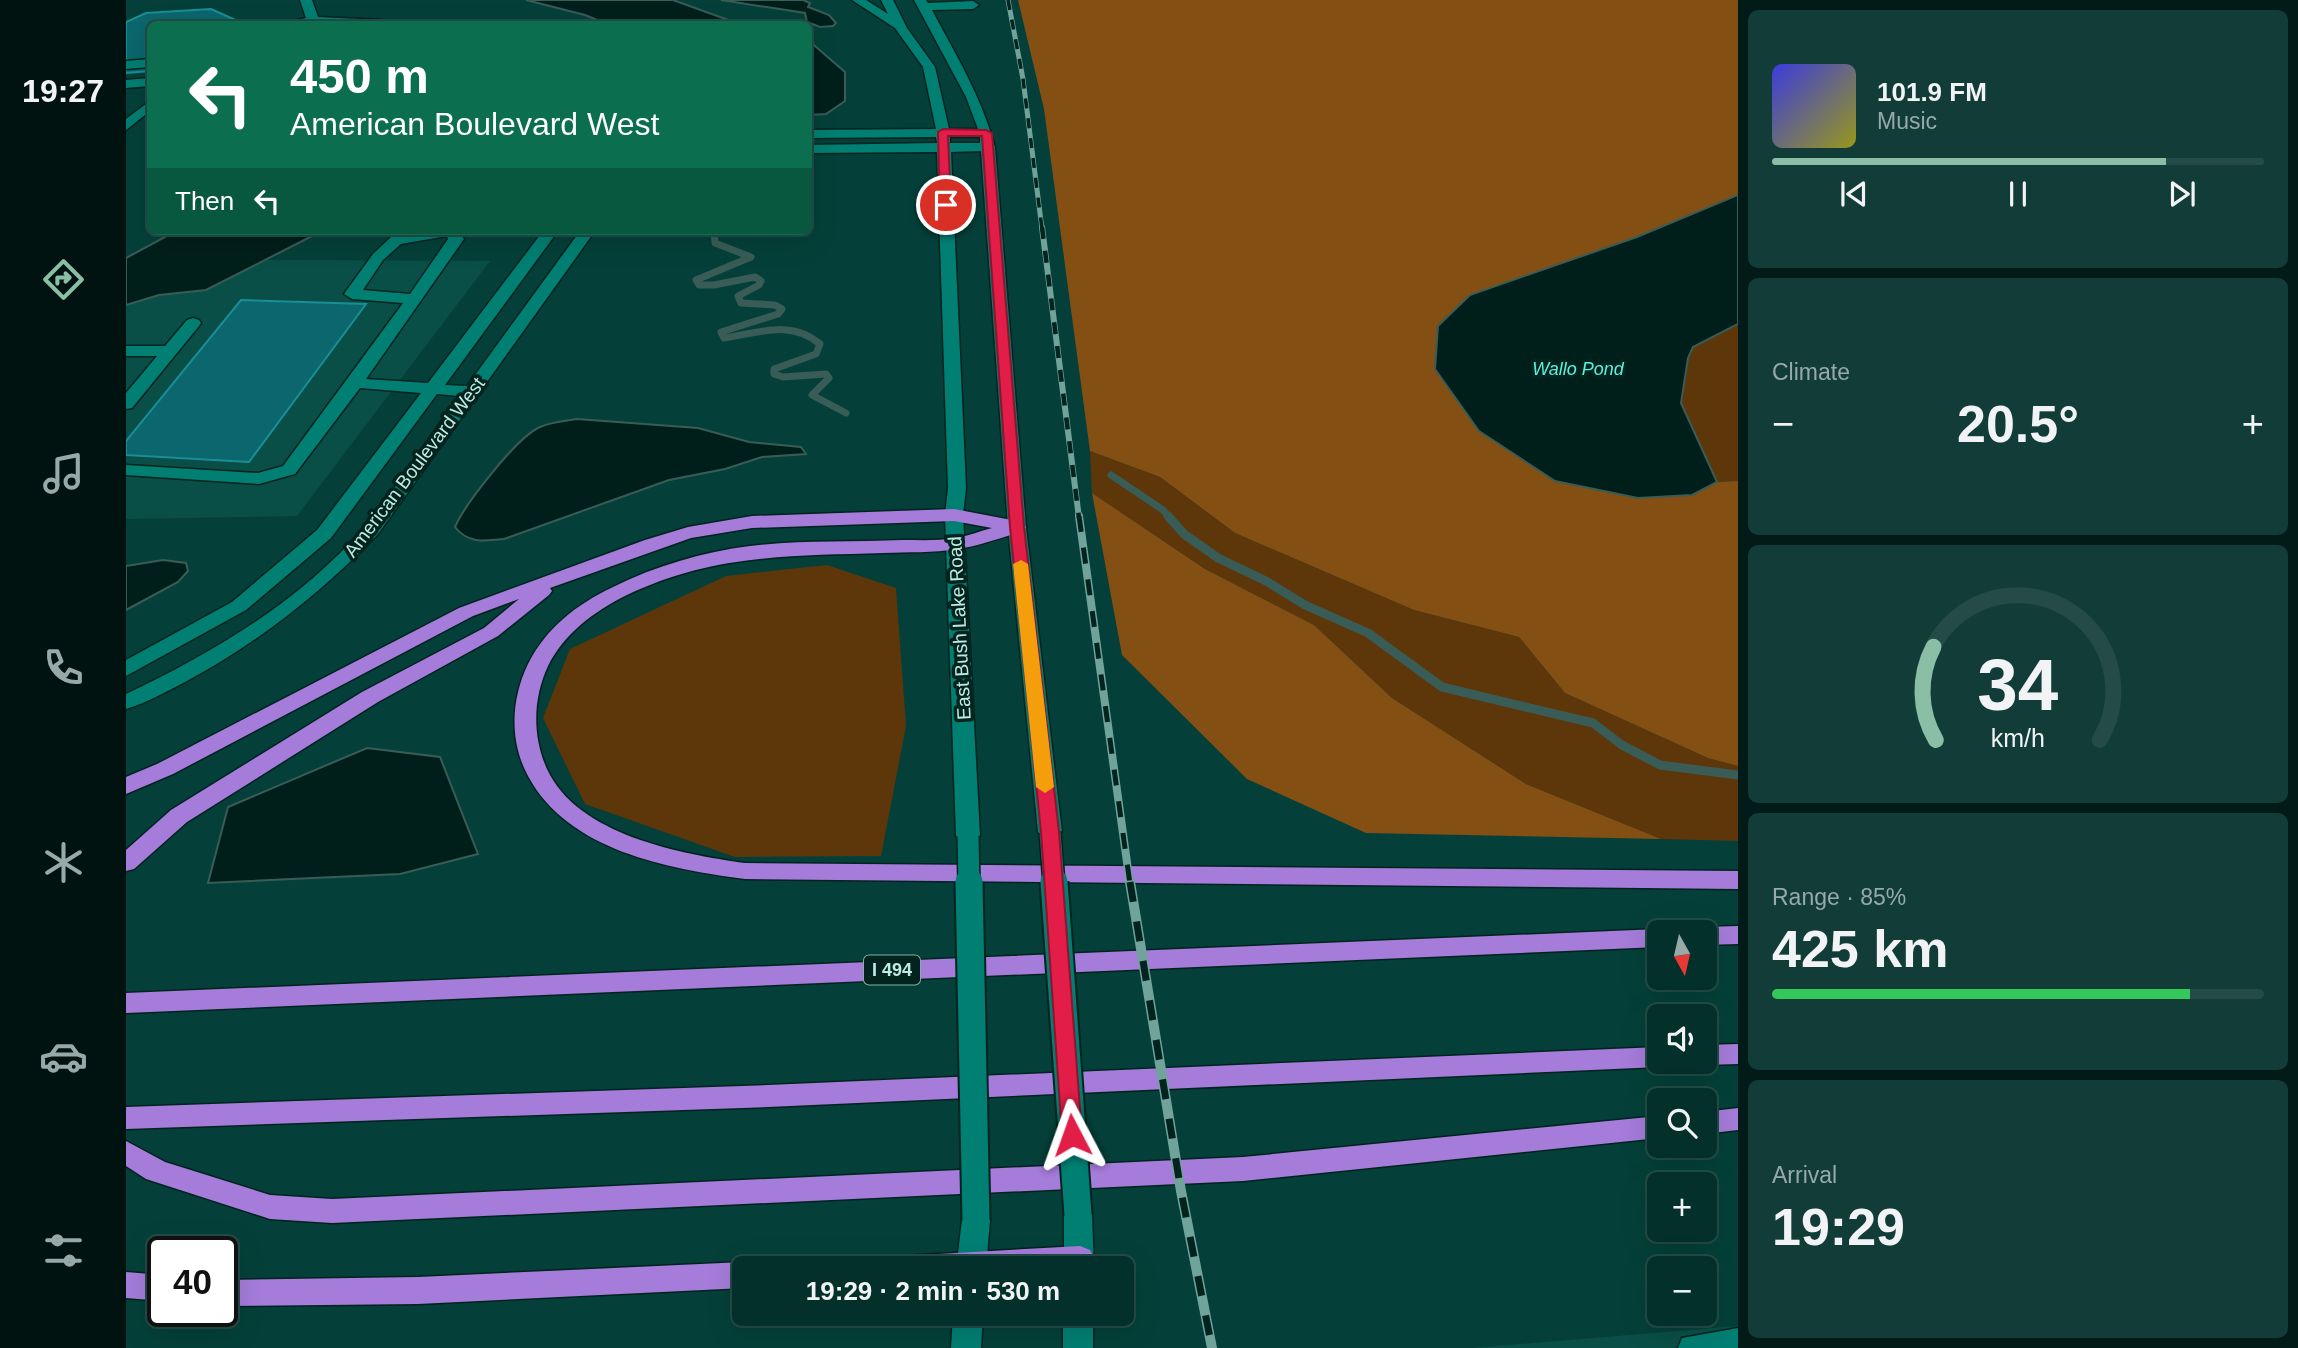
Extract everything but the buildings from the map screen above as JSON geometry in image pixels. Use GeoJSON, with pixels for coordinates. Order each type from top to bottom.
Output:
{"type":"FeatureCollection","features":[{"type":"Feature","properties":{"kind":"highway"},"geometry":{"type":"LineString","coordinates":[[126,786],[165,769],[466,612],[688,533],[752,522],[954,515],[1017,527]]}},
{"type":"Feature","properties":{"kind":"highway"},"geometry":{"type":"LineString","coordinates":[[1017,527],[956,544],[751,552],[721,556],[664,571],[614,593],[584,611],[550,643],[533,673],[524,710],[525,742],[539,777],[557,801],[592,826],[633,847],[684,863],[745,871],[1738,880]]}},
{"type":"Feature","properties":{"kind":"highway"},"geometry":{"type":"LineString","coordinates":[[126,863],[179,816],[370,697],[491,632],[558,579]]}},
{"type":"Feature","properties":{"kind":"highway"},"geometry":{"type":"LineString","coordinates":[[1717,936],[1738,935]]}},
{"type":"Feature","properties":{"kind":"highway","name":"I 494"},"geometry":{"type":"LineString","coordinates":[[126,1003],[1647,939]]}},
{"type":"Feature","properties":{"kind":"highway"},"geometry":{"type":"LineString","coordinates":[[1717,1055],[1738,1054]]}},
{"type":"Feature","properties":{"kind":"highway"},"geometry":{"type":"LineString","coordinates":[[126,1118],[781,1096],[1647,1058]]}},
{"type":"Feature","properties":{"kind":"highway"},"geometry":{"type":"LineString","coordinates":[[1717,1121],[1738,1119]]}},
{"type":"Feature","properties":{"kind":"highway"},"geometry":{"type":"LineString","coordinates":[[126,1152],[156,1171],[270,1207],[332,1211],[1243,1169],[1647,1128]]}},
{"type":"Feature","properties":{"kind":"highway"},"geometry":{"type":"LineString","coordinates":[[238,1293],[405,1291],[732,1276]]}},
{"type":"Feature","properties":{"kind":"highway"},"geometry":{"type":"LineString","coordinates":[[126,1285],[147,1287]]}},
{"type":"Feature","properties":{"kind":"street"},"geometry":{"type":"LineString","coordinates":[[306,0],[313,20]]}},
{"type":"Feature","properties":{"kind":"street"},"geometry":{"type":"LineString","coordinates":[[858,0],[901,28]]}},
{"type":"Feature","properties":{"kind":"street","name":"East Bush Lake Road"},"geometry":{"type":"LineString","coordinates":[[887,0],[901,28],[929,67],[943,140],[957,488],[954,515],[968,836],[976,1220],[972,1256]]}},
{"type":"Feature","properties":{"kind":"street"},"geometry":{"type":"LineString","coordinates":[[973,5],[922,4],[968,88],[987,140],[1017,527],[1050,832],[1079,1256]]}},
{"type":"Feature","properties":{"kind":"street"},"geometry":{"type":"LineString","coordinates":[[309,21],[330,21]]}},
{"type":"Feature","properties":{"kind":"street"},"geometry":{"type":"LineString","coordinates":[[126,53],[147,52]]}},
{"type":"Feature","properties":{"kind":"street"},"geometry":{"type":"LineString","coordinates":[[126,65],[147,63]]}},
{"type":"Feature","properties":{"kind":"street"},"geometry":{"type":"LineString","coordinates":[[126,84],[147,82]]}},
{"type":"Feature","properties":{"kind":"street"},"geometry":{"type":"LineString","coordinates":[[126,126],[147,108]]}},
{"type":"Feature","properties":{"kind":"street"},"geometry":{"type":"LineString","coordinates":[[812,134],[987,140]]}},
{"type":"Feature","properties":{"kind":"street"},"geometry":{"type":"LineString","coordinates":[[812,149],[943,140]]}},
{"type":"Feature","properties":{"kind":"street"},"geometry":{"type":"LineString","coordinates":[[415,299],[352,294],[378,257],[396,240],[427,235]]}},
{"type":"Feature","properties":{"kind":"street"},"geometry":{"type":"LineString","coordinates":[[126,470],[259,479],[289,470],[415,299],[456,239],[454,235]]}},
{"type":"Feature","properties":{"kind":"street","name":"American Boulevard West"},"geometry":{"type":"LineString","coordinates":[[126,669],[239,606],[324,534],[548,235]]}},
{"type":"Feature","properties":{"kind":"street","name":"American Boulevard West"},"geometry":{"type":"LineString","coordinates":[[126,702],[209,660],[262,628],[306,596],[371,530],[585,235]]}},
{"type":"Feature","properties":{"kind":"street"},"geometry":{"type":"LineString","coordinates":[[126,404],[193,323]]}},
{"type":"Feature","properties":{"kind":"street"},"geometry":{"type":"LineString","coordinates":[[126,351],[170,351]]}},
{"type":"Feature","properties":{"kind":"street"},"geometry":{"type":"LineString","coordinates":[[126,380],[145,381]]}},
{"type":"Feature","properties":{"kind":"street"},"geometry":{"type":"LineString","coordinates":[[355,383],[471,392]]}},
{"type":"Feature","properties":{"kind":"street"},"geometry":{"type":"LineString","coordinates":[[966,1348],[967,1326]]}},
{"type":"Feature","properties":{"kind":"street"},"geometry":{"type":"LineString","coordinates":[[1078,1348],[1079,1326]]}},
{"type":"Feature","properties":{"kind":"street"},"geometry":{"type":"LineString","coordinates":[[1693,1348],[1738,1342]]}},
{"type":"Feature","properties":{"kind":"shaded area"},"geometry":{"type":"Polygon","coordinates":[[[1018,0],[1738,0],[1738,195],[1637,237],[1692,495],[1717,482],[1738,481],[1738,766],[1708,758],[1565,693],[1519,637],[1414,610],[1235,533],[1160,477],[1090,451],[1044,109],[1018,0]]]}},
{"type":"Feature","properties":{"kind":"shaded area"},"geometry":{"type":"Polygon","coordinates":[[[126,259],[490,261],[297,516],[126,519],[126,259]]]}},
{"type":"Feature","properties":{"kind":"shaded area"},"geometry":{"type":"Polygon","coordinates":[[[1738,324],[1738,481],[1717,482],[1681,404],[1688,358],[1693,347],[1738,324]]]}},
{"type":"Feature","properties":{"kind":"shaded area"},"geometry":{"type":"Polygon","coordinates":[[[1090,451],[1160,477],[1235,533],[1414,610],[1519,637],[1565,693],[1708,758],[1738,766],[1738,841],[1661,839],[1526,784],[1392,698],[1314,625],[1205,569],[1092,493],[1090,451]]]}},
{"type":"Feature","properties":{"kind":"shaded area"},"geometry":{"type":"Polygon","coordinates":[[[1092,493],[1205,569],[1314,625],[1392,698],[1526,784],[1661,839],[1366,833],[1247,779],[1122,655],[1092,493]]]}},
{"type":"Feature","properties":{"kind":"shaded area"},"geometry":{"type":"Polygon","coordinates":[[[827,565],[896,588],[906,726],[881,856],[735,857],[585,804],[543,718],[570,649],[726,576],[827,565]]]}},
{"type":"Feature","properties":{"kind":"shaded area"},"geometry":{"type":"Polygon","coordinates":[[[1738,1326],[1738,1348],[1472,1348],[1738,1326]]]}},
{"type":"Feature","properties":{"kind":"water"},"geometry":{"type":"Polygon","coordinates":[[[526,0],[673,0],[731,21],[600,21],[526,0]]]}},
{"type":"Feature","properties":{"kind":"water"},"geometry":{"type":"Polygon","coordinates":[[[721,0],[803,0],[810,3],[808,7],[829,15],[836,23],[833,26],[820,27],[812,24],[812,21],[807,21],[805,13],[721,0]]]}},
{"type":"Feature","properties":{"kind":"water"},"geometry":{"type":"Polygon","coordinates":[[[812,43],[845,72],[845,101],[826,114],[812,115],[812,43]]]}},
{"type":"Feature","properties":{"kind":"water","name":"Wallo Pond"},"geometry":{"type":"Polygon","coordinates":[[[1738,195],[1738,324],[1693,347],[1688,358],[1681,403],[1717,482],[1692,495],[1638,498],[1555,481],[1479,431],[1435,369],[1438,326],[1470,295],[1637,237],[1738,195]]]}},
{"type":"Feature","properties":{"kind":"water"},"geometry":{"type":"Polygon","coordinates":[[[169,235],[314,235],[206,290],[159,295],[126,305],[126,258],[169,235]]]}},
{"type":"Feature","properties":{"kind":"water"},"geometry":{"type":"Polygon","coordinates":[[[577,419],[698,428],[749,442],[801,447],[806,454],[762,457],[725,469],[669,480],[504,539],[471,539],[455,527],[469,503],[493,472],[530,433],[553,423],[577,419]]]}},
{"type":"Feature","properties":{"kind":"water"},"geometry":{"type":"Polygon","coordinates":[[[163,560],[186,563],[188,571],[178,582],[126,610],[126,566],[163,560]]]}},
{"type":"Feature","properties":{"kind":"water"},"geometry":{"type":"Polygon","coordinates":[[[367,748],[440,757],[478,854],[400,874],[208,883],[228,807],[367,748]]]}},
{"type":"Feature","properties":{"kind":"waterway"},"geometry":{"type":"LineString","coordinates":[[714,235],[715,243],[751,257],[696,280],[699,285],[714,285],[755,277],[761,281],[759,285],[738,296],[741,303],[775,305],[782,309],[778,314],[721,332],[724,338],[774,330],[809,336],[820,344],[816,354],[774,369],[774,374],[783,377],[826,374],[829,378],[812,395],[846,413]]}},
{"type":"Feature","properties":{"kind":"waterway"},"geometry":{"type":"LineString","coordinates":[[1111,475],[1163,510],[1170,518]]}},
{"type":"Feature","properties":{"kind":"waterway"},"geometry":{"type":"LineString","coordinates":[[1168,516],[1184,534],[1218,558],[1266,581],[1305,605],[1368,633],[1442,687],[1593,723],[1622,745],[1660,765],[1738,775]]}},
{"type":"Feature","properties":{"kind":"railway"},"geometry":{"type":"LineString","coordinates":[[1008,0],[1023,79],[1042,229]]}},
{"type":"Feature","properties":{"kind":"railway"},"geometry":{"type":"LineString","coordinates":[[1042,227],[1079,518]]}},
{"type":"Feature","properties":{"kind":"railway"},"geometry":{"type":"LineString","coordinates":[[1079,516],[1130,884]]}},
{"type":"Feature","properties":{"kind":"railway"},"geometry":{"type":"LineString","coordinates":[[1130,882],[1181,1191],[1212,1348]]}},
{"type":"Feature","properties":{"kind":"slow traffic"},"geometry":{"type":"LineString","coordinates":[[1021,564],[1045,787]]}},
{"type":"Feature","properties":{"kind":"route"},"geometry":{"type":"LineString","coordinates":[[946,205],[943,132],[986,133],[1017,527],[1050,832],[1072,1135]]}}]}
